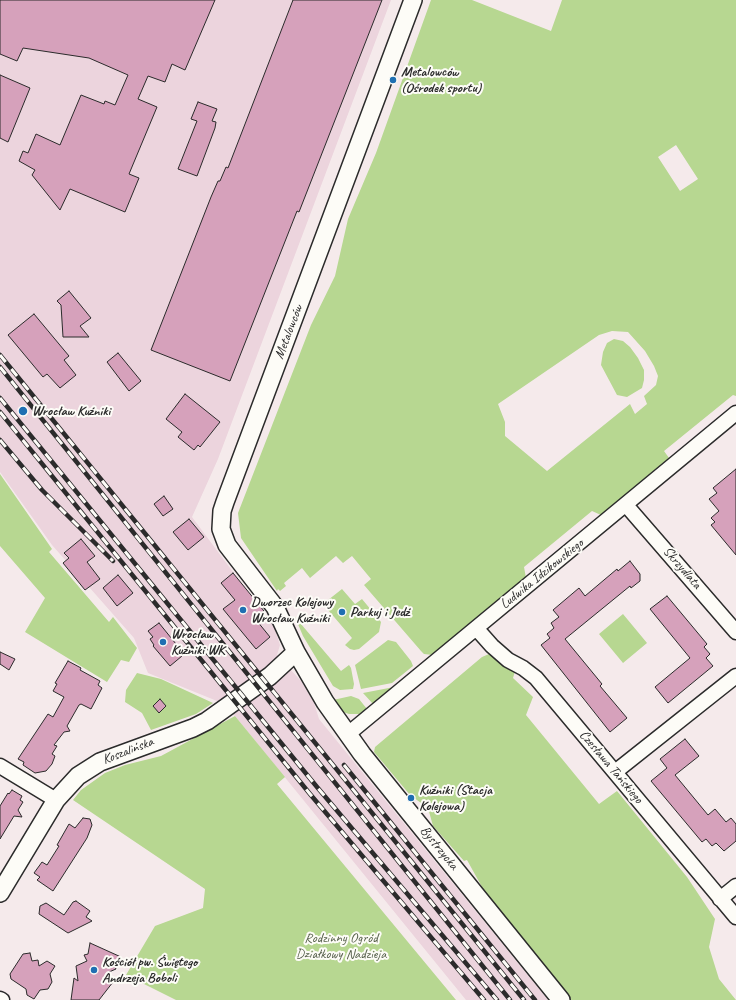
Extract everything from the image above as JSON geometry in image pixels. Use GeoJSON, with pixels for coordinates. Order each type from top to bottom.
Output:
{"type":"FeatureCollection","features":[{"type":"Feature","properties":{"kind":"street","name":"Metalowców"},"geometry":{"type":"LineString","coordinates":[[296,652],[274,607],[224,540],[221,529],[222,511],[413,0]]}},
{"type":"Feature","properties":{"kind":"street","name":"Ludwika Idzikowskiego"},"geometry":{"type":"LineString","coordinates":[[348,734],[736,413]]}},
{"type":"Feature","properties":{"kind":"street","name":"Skrzydlata"},"geometry":{"type":"LineString","coordinates":[[626,505],[736,632]]}},
{"type":"Feature","properties":{"kind":"street","name":"Czesława Tańskiego"},"geometry":{"type":"LineString","coordinates":[[476,628],[492,646],[508,660],[523,668],[536,678],[736,917]]}},
{"type":"Feature","properties":{"kind":"street","name":"Bystrzycka"},"geometry":{"type":"LineString","coordinates":[[296,652],[325,702],[348,734],[561,1000]]}},
{"type":"Feature","properties":{"kind":"street","name":"Koszalińska"},"geometry":{"type":"LineString","coordinates":[[0,893],[56,800],[78,776],[100,762],[194,728],[207,721],[270,676],[296,652]]}},
{"type":"Feature","properties":{"kind":"street"},"geometry":{"type":"LineString","coordinates":[[615,772],[736,676]]}},
{"type":"Feature","properties":{"kind":"street"},"geometry":{"type":"LineString","coordinates":[[0,766],[56,800]]}},
{"type":"Feature","properties":{"kind":"street"},"geometry":{"type":"LineString","coordinates":[[720,899],[736,886]]}},
{"type":"Feature","properties":{"kind":"shaded area"},"geometry":{"type":"Polygon","coordinates":[[[0,0],[391,0],[218,459],[192,517],[274,627],[280,645],[277,655],[301,681],[314,703],[319,719],[548,1000],[466,1000],[235,716],[222,703],[148,673],[134,638],[52,545],[0,472],[0,0]],[[61,305],[64,327],[74,337],[88,337],[92,342],[80,326],[61,305]]]}},
{"type":"Feature","properties":{"kind":"green space"},"geometry":{"type":"Polygon","coordinates":[[[431,0],[472,0],[551,31],[562,0],[736,0],[736,396],[733,395],[664,451],[669,458],[601,515],[592,511],[524,567],[526,578],[433,655],[424,654],[421,651],[364,585],[371,579],[352,556],[343,563],[336,556],[310,578],[302,568],[284,583],[286,586],[280,591],[278,589],[277,591],[241,538],[238,513],[311,325],[335,276],[348,219],[376,153],[431,0]],[[676,145],[658,157],[680,191],[698,179],[676,145]],[[612,331],[599,335],[498,404],[505,422],[505,436],[547,471],[630,404],[635,414],[647,404],[644,396],[656,385],[658,376],[645,351],[628,332],[612,331]]]}},
{"type":"Feature","properties":{"kind":"green space"},"geometry":{"type":"Polygon","coordinates":[[[614,339],[623,341],[630,347],[644,370],[642,388],[627,397],[617,395],[601,365],[603,352],[607,343],[614,339]]]}},
{"type":"Feature","properties":{"kind":"green space"},"geometry":{"type":"Polygon","coordinates":[[[0,474],[52,549],[49,552],[109,622],[113,617],[137,648],[129,662],[121,660],[107,682],[25,632],[45,598],[0,546],[0,474]]]}},
{"type":"Feature","properties":{"kind":"green space"},"geometry":{"type":"Polygon","coordinates":[[[342,589],[355,604],[362,599],[381,622],[379,632],[359,649],[350,649],[345,645],[352,638],[323,604],[342,589]]]}},
{"type":"Feature","properties":{"kind":"green space"},"geometry":{"type":"Polygon","coordinates":[[[623,614],[647,643],[623,663],[599,634],[623,614]]]}},
{"type":"Feature","properties":{"kind":"green space"},"geometry":{"type":"Polygon","coordinates":[[[295,617],[341,671],[349,665],[354,684],[353,689],[340,690],[333,686],[303,636],[295,617]]]}},
{"type":"Feature","properties":{"kind":"green space"},"geometry":{"type":"Polygon","coordinates":[[[388,640],[396,642],[411,661],[413,666],[392,683],[361,689],[355,665],[388,640]]]}},
{"type":"Feature","properties":{"kind":"green space"},"geometry":{"type":"Polygon","coordinates":[[[489,654],[516,668],[513,678],[533,697],[526,715],[599,804],[617,791],[687,877],[715,919],[709,947],[719,979],[736,1000],[569,1000],[487,896],[467,860],[464,861],[433,826],[428,808],[410,795],[374,752],[375,747],[482,657],[489,654]]]}},
{"type":"Feature","properties":{"kind":"green space"},"geometry":{"type":"Polygon","coordinates":[[[137,673],[161,679],[213,703],[196,714],[151,730],[142,713],[125,702],[126,690],[137,673]]]}},
{"type":"Feature","properties":{"kind":"green space"},"geometry":{"type":"Polygon","coordinates":[[[394,687],[373,704],[363,693],[394,687]]]}},
{"type":"Feature","properties":{"kind":"green space"},"geometry":{"type":"Polygon","coordinates":[[[351,696],[359,699],[367,709],[359,714],[349,714],[343,712],[333,700],[351,696]]]}},
{"type":"Feature","properties":{"kind":"green space","name":"Rodzinny Ogród Działkowy Nadzieja"},"geometry":{"type":"Polygon","coordinates":[[[235,716],[285,777],[277,784],[456,1000],[176,1000],[126,975],[155,926],[203,908],[205,889],[73,800],[81,790],[105,773],[125,765],[161,756],[235,716]]]}},
{"type":"Feature","properties":{"kind":"building"},"geometry":{"type":"Polygon","coordinates":[[[0,0],[215,0],[185,70],[172,64],[165,82],[148,76],[138,99],[157,107],[129,174],[139,178],[125,212],[70,189],[60,210],[32,175],[35,170],[19,161],[23,151],[28,153],[36,134],[60,145],[81,95],[104,104],[105,101],[115,105],[128,75],[89,58],[23,48],[17,61],[0,54],[0,0]]]}},
{"type":"Feature","properties":{"kind":"building"},"geometry":{"type":"Polygon","coordinates":[[[293,0],[382,0],[299,212],[297,211],[230,381],[151,350],[211,197],[226,167],[228,168],[293,0]]]}},
{"type":"Feature","properties":{"kind":"building"},"geometry":{"type":"Polygon","coordinates":[[[0,75],[30,88],[8,142],[0,138],[0,75]]]}},
{"type":"Feature","properties":{"kind":"building"},"geometry":{"type":"Polygon","coordinates":[[[198,102],[217,109],[212,121],[216,122],[215,128],[197,176],[178,169],[197,121],[191,119],[198,102]]]}},
{"type":"Feature","properties":{"kind":"building"},"geometry":{"type":"Polygon","coordinates":[[[69,291],[91,318],[80,326],[89,337],[63,337],[61,305],[57,301],[69,291]]]}},
{"type":"Feature","properties":{"kind":"building"},"geometry":{"type":"Polygon","coordinates":[[[34,314],[69,356],[64,360],[76,375],[60,388],[47,374],[43,377],[8,335],[34,314]]]}},
{"type":"Feature","properties":{"kind":"building"},"geometry":{"type":"Polygon","coordinates":[[[118,353],[141,381],[129,391],[107,362],[118,353]]]}},
{"type":"Feature","properties":{"kind":"building"},"geometry":{"type":"Polygon","coordinates":[[[185,394],[220,422],[200,447],[198,445],[194,450],[178,437],[182,432],[166,419],[185,394]]]}},
{"type":"Feature","properties":{"kind":"building"},"geometry":{"type":"Polygon","coordinates":[[[736,469],[736,555],[711,525],[715,522],[711,518],[719,511],[709,499],[717,493],[713,488],[736,469]]]}},
{"type":"Feature","properties":{"kind":"building"},"geometry":{"type":"Polygon","coordinates":[[[164,496],[173,509],[163,516],[154,504],[164,496]]]}},
{"type":"Feature","properties":{"kind":"building"},"geometry":{"type":"Polygon","coordinates":[[[189,519],[204,537],[188,550],[173,532],[189,519]]]}},
{"type":"Feature","properties":{"kind":"building"},"geometry":{"type":"Polygon","coordinates":[[[81,539],[95,556],[87,562],[100,579],[85,590],[63,563],[69,558],[64,553],[81,539]]]}},
{"type":"Feature","properties":{"kind":"building"},"geometry":{"type":"Polygon","coordinates":[[[630,561],[640,574],[640,581],[631,588],[630,586],[565,639],[602,684],[600,686],[627,718],[610,732],[541,645],[550,638],[547,634],[554,628],[551,623],[559,617],[553,610],[579,588],[585,596],[617,569],[618,571],[630,561]]]}},
{"type":"Feature","properties":{"kind":"building","name":"Dworzec Kolejowy Wrocław Kuźniki"},"geometry":{"type":"Polygon","coordinates":[[[233,573],[264,611],[260,614],[262,617],[257,621],[270,637],[256,649],[223,609],[235,600],[221,583],[233,573]]]}},
{"type":"Feature","properties":{"kind":"building"},"geometry":{"type":"Polygon","coordinates":[[[118,575],[133,593],[117,606],[103,588],[118,575]]]}},
{"type":"Feature","properties":{"kind":"building"},"geometry":{"type":"Polygon","coordinates":[[[667,596],[707,644],[704,647],[710,654],[706,658],[713,666],[668,703],[655,687],[690,658],[650,609],[667,596]]]}},
{"type":"Feature","properties":{"kind":"building","name":"Wrocław Kuźniki WK"},"geometry":{"type":"Polygon","coordinates":[[[159,623],[176,644],[174,646],[182,656],[170,666],[153,646],[154,645],[150,639],[153,637],[148,631],[159,623]]]}},
{"type":"Feature","properties":{"kind":"building"},"geometry":{"type":"Polygon","coordinates":[[[0,652],[15,659],[9,670],[0,664],[0,652]]]}},
{"type":"Feature","properties":{"kind":"building"},"geometry":{"type":"Polygon","coordinates":[[[68,661],[81,668],[80,670],[100,681],[98,685],[102,688],[91,709],[81,704],[79,705],[67,726],[70,731],[64,732],[54,745],[57,746],[52,754],[55,756],[52,764],[46,771],[35,773],[23,765],[24,762],[18,759],[48,714],[53,717],[64,697],[53,691],[57,684],[55,683],[68,661]]]}},
{"type":"Feature","properties":{"kind":"building"},"geometry":{"type":"Polygon","coordinates":[[[160,699],[166,706],[159,713],[153,706],[160,699]]]}},
{"type":"Feature","properties":{"kind":"building"},"geometry":{"type":"Polygon","coordinates":[[[685,739],[699,756],[675,775],[708,815],[715,809],[726,822],[731,818],[736,824],[736,841],[724,851],[716,843],[712,846],[706,839],[702,842],[651,781],[667,768],[660,759],[685,739]]]}},
{"type":"Feature","properties":{"kind":"building"},"geometry":{"type":"Polygon","coordinates":[[[12,790],[22,796],[20,800],[23,802],[18,810],[22,817],[14,816],[0,839],[0,806],[8,793],[9,794],[12,790]]]}},
{"type":"Feature","properties":{"kind":"building"},"geometry":{"type":"Polygon","coordinates":[[[83,818],[90,819],[92,825],[87,838],[53,891],[37,880],[40,877],[34,873],[42,862],[47,865],[59,846],[57,845],[69,824],[75,828],[83,818]]]}},
{"type":"Feature","properties":{"kind":"building"},"geometry":{"type":"Polygon","coordinates":[[[76,901],[90,911],[86,917],[92,921],[68,933],[39,914],[40,906],[46,903],[64,915],[73,902],[76,901]]]}},
{"type":"Feature","properties":{"kind":"building","name":"Kościół pw. Świętego Andrzeja Boboli"},"geometry":{"type":"Polygon","coordinates":[[[90,943],[121,957],[114,965],[116,969],[109,972],[113,982],[99,1000],[71,1000],[74,978],[78,981],[76,966],[87,961],[84,955],[88,954],[90,943]]]}},
{"type":"Feature","properties":{"kind":"building"},"geometry":{"type":"Polygon","coordinates":[[[30,953],[32,961],[38,960],[39,966],[47,961],[55,966],[50,974],[52,982],[48,989],[40,990],[34,999],[27,995],[26,989],[11,979],[10,974],[23,954],[30,953]]]}},
{"type":"Feature","properties":{"kind":"railway"},"geometry":{"type":"LineString","coordinates":[[0,355],[524,1000]]}},
{"type":"Feature","properties":{"kind":"railway"},"geometry":{"type":"LineString","coordinates":[[0,367],[510,1000]]}},
{"type":"Feature","properties":{"kind":"railway"},"geometry":{"type":"LineString","coordinates":[[0,398],[317,787],[497,1000]]}},
{"type":"Feature","properties":{"kind":"railway"},"geometry":{"type":"LineString","coordinates":[[0,412],[310,794],[484,1000]]}},
{"type":"Feature","properties":{"kind":"railway"},"geometry":{"type":"LineString","coordinates":[[0,440],[42,490],[113,561]]}},
{"type":"Feature","properties":{"kind":"railway"},"geometry":{"type":"LineString","coordinates":[[344,765],[535,1000]]}},
{"type":"Feature","properties":{"kind":"place","name":"Metalowców (Ośrodek sportu)"},"geometry":{"type":"Point","coordinates":[393,80]}},
{"type":"Feature","properties":{"kind":"place","name":"Wrocław Kuźniki"},"geometry":{"type":"Point","coordinates":[23,411]}},
{"type":"Feature","properties":{"kind":"place","name":"Dworzec Kolejowy Wrocław Kuźniki"},"geometry":{"type":"Point","coordinates":[243,610]}},
{"type":"Feature","properties":{"kind":"place","name":"Parkuj i Jedź"},"geometry":{"type":"Point","coordinates":[342,612]}},
{"type":"Feature","properties":{"kind":"place","name":"Wrocław Kuźniki WK"},"geometry":{"type":"Point","coordinates":[163,642]}},
{"type":"Feature","properties":{"kind":"place","name":"Kuźniki (Stacja Kolejowa)"},"geometry":{"type":"Point","coordinates":[411,798]}},
{"type":"Feature","properties":{"kind":"place","name":"Kościół pw. Świętego Andrzeja Boboli"},"geometry":{"type":"Point","coordinates":[94,970]}}]}
